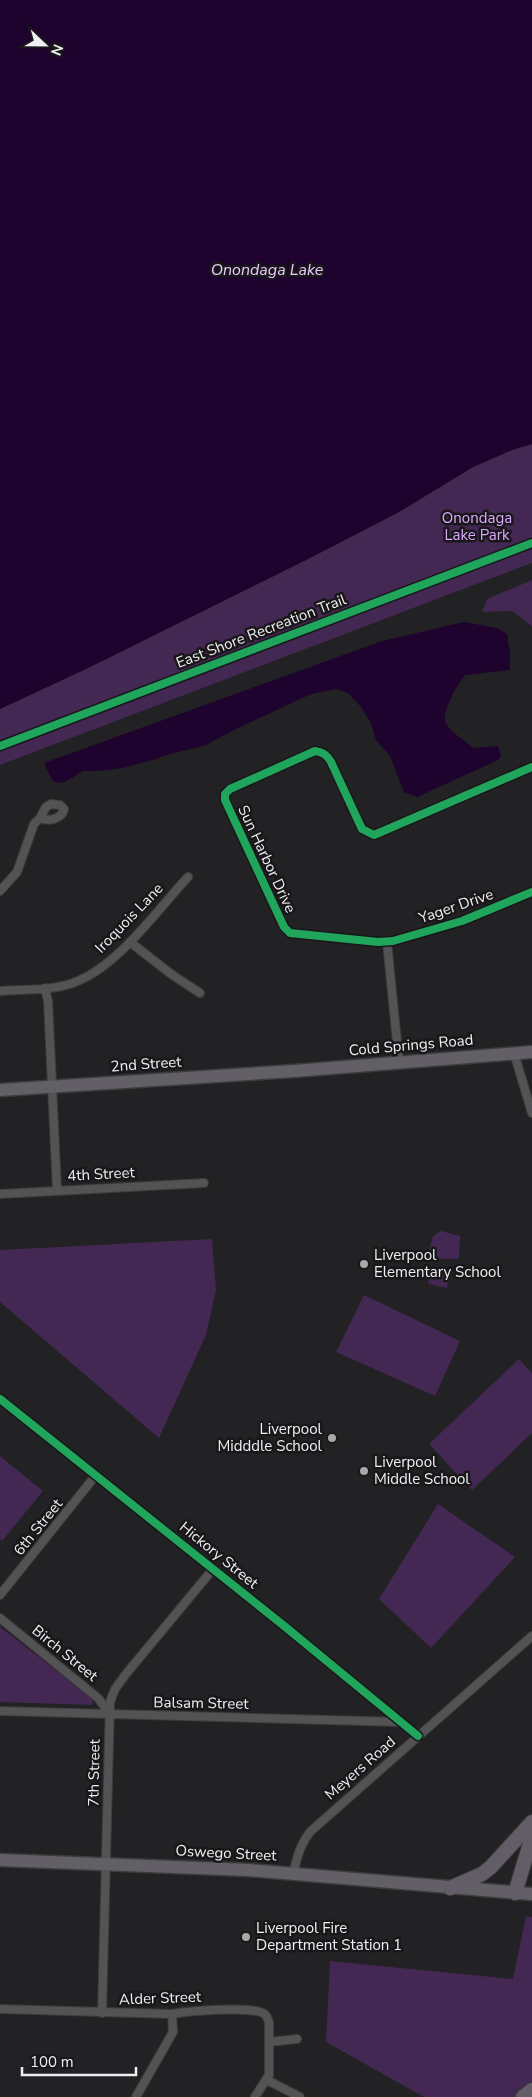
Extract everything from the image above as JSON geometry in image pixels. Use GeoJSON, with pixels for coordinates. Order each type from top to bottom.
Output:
{"type":"FeatureCollection","features":[{"type":"Feature","properties":{"kind":"highway"},"geometry":{"type":"LineString","coordinates":[[450,1888],[482,1874],[492,1867],[532,1822]]}},
{"type":"Feature","properties":{"kind":"highway"},"geometry":{"type":"LineString","coordinates":[[515,1893],[532,1837]]}},
{"type":"Feature","properties":{"kind":"highway"},"geometry":{"type":"LineString","coordinates":[[523,2097],[532,2090]]}},
{"type":"Feature","properties":{"kind":"main road","name":"Cold Springs Road"},"geometry":{"type":"LineString","coordinates":[[294,1070],[532,1052]]}},
{"type":"Feature","properties":{"kind":"main road","name":"2nd Street"},"geometry":{"type":"LineString","coordinates":[[0,1090],[294,1070]]}},
{"type":"Feature","properties":{"kind":"main road","name":"Oswego Street"},"geometry":{"type":"LineString","coordinates":[[0,1860],[248,1870],[532,1894]]}},
{"type":"Feature","properties":{"kind":"street","name":"Sun Harbor Drive"},"geometry":{"type":"LineString","coordinates":[[387,942],[290,933],[284,927],[225,800],[226,794],[230,789],[315,751],[321,752],[327,755],[331,762],[362,829],[374,835],[532,767]]}},
{"type":"Feature","properties":{"kind":"street"},"geometry":{"type":"LineString","coordinates":[[0,892],[17,872],[34,824],[40,818]]}},
{"type":"Feature","properties":{"kind":"street","name":"Iroquois Lane"},"geometry":{"type":"LineString","coordinates":[[0,991],[45,988],[72,983],[82,979],[106,964],[130,942],[188,877]]}},
{"type":"Feature","properties":{"kind":"street","name":"Yager Drive"},"geometry":{"type":"LineString","coordinates":[[387,942],[462,921],[532,892]]}},
{"type":"Feature","properties":{"kind":"street"},"geometry":{"type":"LineString","coordinates":[[130,942],[171,974],[200,993]]}},
{"type":"Feature","properties":{"kind":"street"},"geometry":{"type":"LineString","coordinates":[[387,942],[399,1062]]}},
{"type":"Feature","properties":{"kind":"street"},"geometry":{"type":"LineString","coordinates":[[45,988],[48,1001],[58,1190]]}},
{"type":"Feature","properties":{"kind":"street"},"geometry":{"type":"LineString","coordinates":[[514,1053],[532,1113]]}},
{"type":"Feature","properties":{"kind":"street","name":"4th Street"},"geometry":{"type":"LineString","coordinates":[[0,1194],[204,1183]]}},
{"type":"Feature","properties":{"kind":"street","name":"Hickory Street"},"geometry":{"type":"LineString","coordinates":[[0,1399],[418,1736]]}},
{"type":"Feature","properties":{"kind":"street","name":"6th Street"},"geometry":{"type":"LineString","coordinates":[[0,1596],[96,1475]]}},
{"type":"Feature","properties":{"kind":"street","name":"7th Street"},"geometry":{"type":"LineString","coordinates":[[102,2013],[110,1702],[115,1689],[213,1569]]}},
{"type":"Feature","properties":{"kind":"street","name":"Birch Street"},"geometry":{"type":"LineString","coordinates":[[0,1618],[98,1698],[109,1714]]}},
{"type":"Feature","properties":{"kind":"street","name":"Meyers Road"},"geometry":{"type":"LineString","coordinates":[[293,1874],[298,1853],[304,1839],[311,1831],[532,1636]]}},
{"type":"Feature","properties":{"kind":"street","name":"Balsam Street"},"geometry":{"type":"LineString","coordinates":[[0,1711],[401,1722]]}},
{"type":"Feature","properties":{"kind":"street","name":"Alder Street"},"geometry":{"type":"LineString","coordinates":[[0,2009],[172,2014],[194,2010],[252,2011],[266,2016],[269,2023],[269,2042]]}},
{"type":"Feature","properties":{"kind":"street"},"geometry":{"type":"LineString","coordinates":[[136,2097],[173,2032],[172,2014]]}},
{"type":"Feature","properties":{"kind":"street"},"geometry":{"type":"LineString","coordinates":[[256,2097],[267,2080],[269,2042],[297,2039]]}},
{"type":"Feature","properties":{"kind":"street"},"geometry":{"type":"LineString","coordinates":[[267,2080],[300,2097]]}},
{"type":"Feature","properties":{"kind":"green space","name":"Onondaga Lake Park"},"geometry":{"type":"Polygon","coordinates":[[[532,444],[532,563],[0,765],[0,709],[88,668],[308,559],[399,512],[473,467],[512,450],[532,444]]]}},
{"type":"Feature","properties":{"kind":"green space"},"geometry":{"type":"Polygon","coordinates":[[[532,580],[532,626],[512,611],[482,612],[487,599],[532,580]]]}},
{"type":"Feature","properties":{"kind":"green space"},"geometry":{"type":"Polygon","coordinates":[[[441,1231],[460,1236],[459,1259],[427,1258],[433,1236],[441,1231]]]}},
{"type":"Feature","properties":{"kind":"green space"},"geometry":{"type":"Polygon","coordinates":[[[212,1239],[216,1290],[206,1335],[159,1438],[0,1302],[0,1250],[212,1239]]]}},
{"type":"Feature","properties":{"kind":"green space"},"geometry":{"type":"Polygon","coordinates":[[[444,1267],[450,1268],[447,1288],[428,1284],[430,1272],[444,1267]]]}},
{"type":"Feature","properties":{"kind":"green space"},"geometry":{"type":"Polygon","coordinates":[[[364,1295],[460,1341],[435,1396],[336,1352],[364,1295]]]}},
{"type":"Feature","properties":{"kind":"green space"},"geometry":{"type":"Polygon","coordinates":[[[519,1359],[532,1373],[532,1433],[472,1490],[429,1444],[519,1359]]]}},
{"type":"Feature","properties":{"kind":"green space"},"geometry":{"type":"Polygon","coordinates":[[[0,1456],[43,1491],[2,1541],[0,1539],[0,1456]]]}},
{"type":"Feature","properties":{"kind":"green space"},"geometry":{"type":"Polygon","coordinates":[[[438,1504],[515,1557],[431,1648],[379,1599],[438,1504]]]}},
{"type":"Feature","properties":{"kind":"green space"},"geometry":{"type":"Polygon","coordinates":[[[0,1627],[93,1699],[92,1705],[0,1702],[0,1627]]]}},
{"type":"Feature","properties":{"kind":"green space"},"geometry":{"type":"Polygon","coordinates":[[[526,1916],[532,1917],[532,2097],[424,2097],[326,2042],[330,1961],[513,1979],[526,1916]]]}},
{"type":"Feature","properties":{"kind":"water","name":"Onondaga Lake"},"geometry":{"type":"Polygon","coordinates":[[[0,0],[532,0],[532,444],[512,450],[473,467],[399,512],[308,559],[88,668],[0,709],[0,0]]]}},
{"type":"Feature","properties":{"kind":"water"},"geometry":{"type":"Polygon","coordinates":[[[464,622],[497,628],[507,634],[510,670],[465,675],[449,703],[445,721],[453,732],[473,748],[498,746],[501,756],[498,760],[417,797],[404,792],[390,756],[376,740],[371,723],[361,707],[348,693],[336,689],[311,694],[204,746],[123,768],[83,771],[65,782],[57,783],[52,780],[44,763],[382,641],[464,622]]]}},
{"type":"Feature","properties":{"kind":"cycle path","name":"East Shore Recreation Trail"},"geometry":{"type":"LineString","coordinates":[[0,746],[532,543]]}},
{"type":"Feature","properties":{"kind":"cycle path"},"geometry":{"type":"LineString","coordinates":[[532,767],[374,835],[362,829],[331,762],[320,752],[315,751],[230,789],[225,794],[225,800],[284,927],[290,933],[378,942],[393,941],[462,921],[532,892]]}},
{"type":"Feature","properties":{"kind":"cycle path"},"geometry":{"type":"LineString","coordinates":[[0,1399],[283,1625],[418,1736]]}},
{"type":"Feature","properties":{"kind":"place","name":"Liverpool Elementary School"},"geometry":{"type":"Point","coordinates":[364,1264]}},
{"type":"Feature","properties":{"kind":"place","name":"Liverpool Midddle School"},"geometry":{"type":"Point","coordinates":[332,1438]}},
{"type":"Feature","properties":{"kind":"place","name":"Liverpool Middle School"},"geometry":{"type":"Point","coordinates":[364,1471]}},
{"type":"Feature","properties":{"kind":"place","name":"Liverpool Fire Department Station 1"},"geometry":{"type":"Point","coordinates":[246,1937]}}]}
